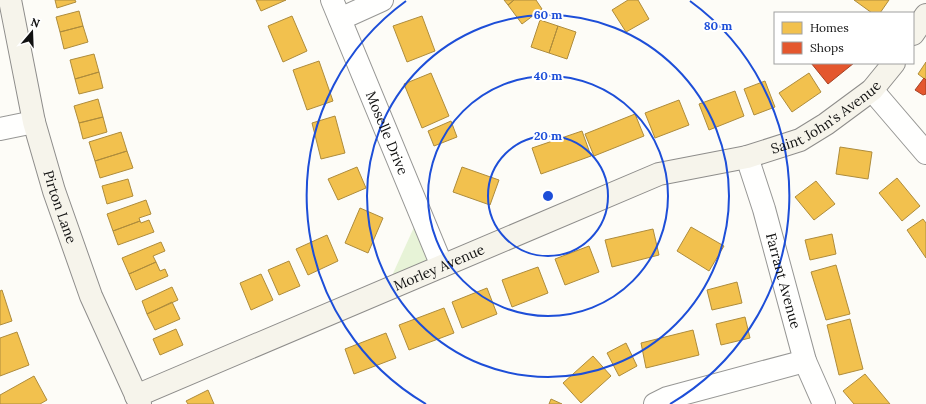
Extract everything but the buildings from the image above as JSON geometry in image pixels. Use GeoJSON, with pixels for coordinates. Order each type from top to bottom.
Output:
{"type":"FeatureCollection","features":[{"type":"Feature","properties":{"kind":"street","name":"Pirton Lane"},"geometry":{"type":"LineString","coordinates":[[10,0],[34,122],[54,191],[91,296],[138,400]]}},
{"type":"Feature","properties":{"kind":"street"},"geometry":{"type":"LineString","coordinates":[[336,10],[382,0]]}},
{"type":"Feature","properties":{"kind":"street","name":"Moselle Drive"},"geometry":{"type":"LineString","coordinates":[[336,10],[442,266]]}},
{"type":"Feature","properties":{"kind":"street"},"geometry":{"type":"LineString","coordinates":[[914,33],[926,15]]}},
{"type":"Feature","properties":{"kind":"street","name":"Saint John's Avenue"},"geometry":{"type":"LineString","coordinates":[[747,157],[800,140],[826,124],[872,90],[893,64]]}},
{"type":"Feature","properties":{"kind":"street"},"geometry":{"type":"LineString","coordinates":[[872,90],[926,153]]}},
{"type":"Feature","properties":{"kind":"street"},"geometry":{"type":"LineString","coordinates":[[0,129],[34,122]]}},
{"type":"Feature","properties":{"kind":"street","name":"Morley Avenue"},"geometry":{"type":"LineString","coordinates":[[138,400],[442,266],[659,174],[747,157]]}},
{"type":"Feature","properties":{"kind":"street","name":"Farrant Avenue"},"geometry":{"type":"LineString","coordinates":[[747,157],[764,210],[805,361],[824,404]]}},
{"type":"Feature","properties":{"kind":"street"},"geometry":{"type":"LineString","coordinates":[[655,404],[667,398],[805,361]]}},
{"type":"Feature","properties":{"kind":"green space"},"geometry":{"type":"Polygon","coordinates":[[[420,214],[442,266],[385,291],[420,214]]]}}]}
